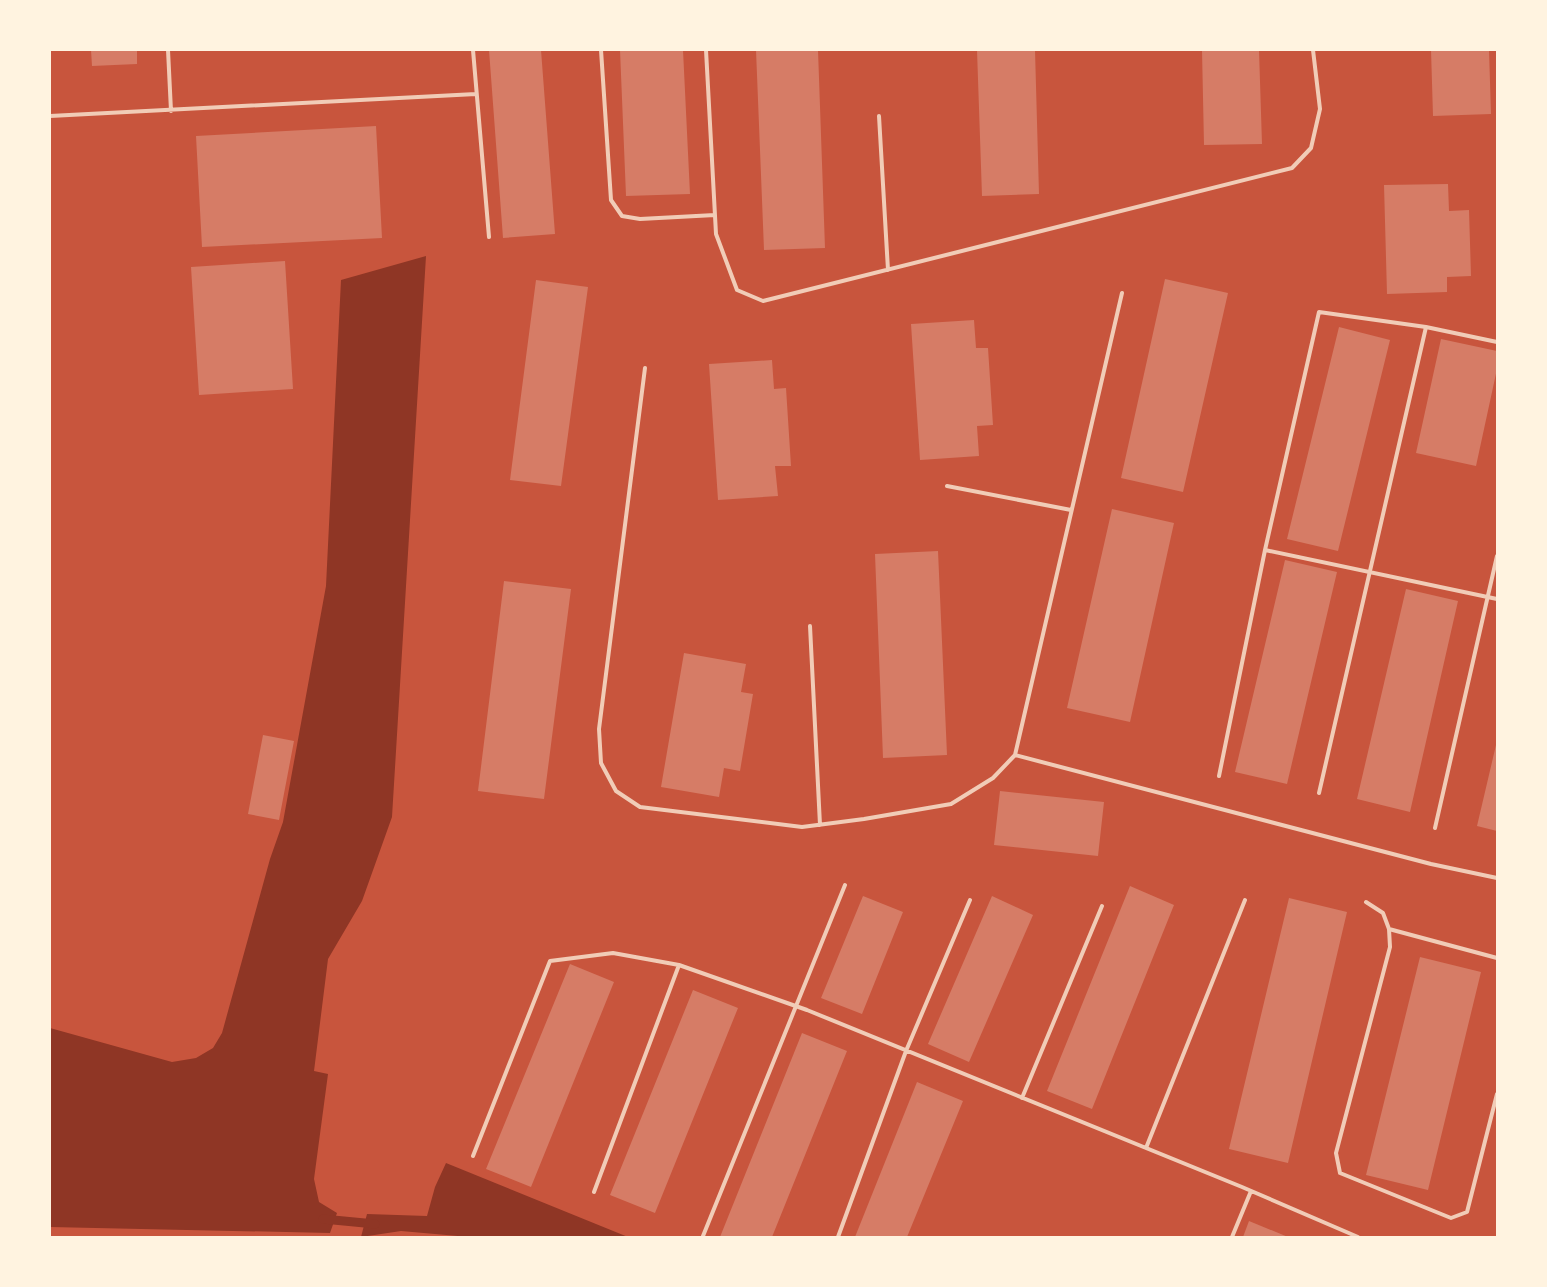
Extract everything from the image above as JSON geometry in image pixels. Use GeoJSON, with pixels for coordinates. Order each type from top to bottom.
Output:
{"type":"FeatureCollection","features":[{"type":"Feature","properties":{"kind":"lane"},"geometry":{"type":"LineString","coordinates":[[168,50],[171,111]]}},
{"type":"Feature","properties":{"kind":"lane"},"geometry":{"type":"LineString","coordinates":[[473,50],[489,237]]}},
{"type":"Feature","properties":{"kind":"lane"},"geometry":{"type":"LineString","coordinates":[[601,50],[611,200],[622,216],[640,219],[715,215]]}},
{"type":"Feature","properties":{"kind":"lane"},"geometry":{"type":"LineString","coordinates":[[706,50],[716,234],[737,290],[763,301],[1292,168],[1311,148],[1320,109],[1313,50]]}},
{"type":"Feature","properties":{"kind":"lane"},"geometry":{"type":"LineString","coordinates":[[50,116],[476,94]]}},
{"type":"Feature","properties":{"kind":"lane"},"geometry":{"type":"LineString","coordinates":[[879,116],[888,270]]}},
{"type":"Feature","properties":{"kind":"lane"},"geometry":{"type":"LineString","coordinates":[[645,368],[599,729],[601,763],[616,791],[640,806],[802,827],[864,819],[951,804],[993,778],[1015,755],[1122,293]]}},
{"type":"Feature","properties":{"kind":"lane"},"geometry":{"type":"LineString","coordinates":[[1219,776],[1265,550],[1319,312],[1426,327],[1497,342]]}},
{"type":"Feature","properties":{"kind":"lane"},"geometry":{"type":"LineString","coordinates":[[1319,793],[1426,327]]}},
{"type":"Feature","properties":{"kind":"lane"},"geometry":{"type":"LineString","coordinates":[[947,486],[1072,510]]}},
{"type":"Feature","properties":{"kind":"lane"},"geometry":{"type":"LineString","coordinates":[[1265,550],[1497,599]]}},
{"type":"Feature","properties":{"kind":"lane"},"geometry":{"type":"LineString","coordinates":[[1436,828],[1497,556]]}},
{"type":"Feature","properties":{"kind":"lane"},"geometry":{"type":"LineString","coordinates":[[810,626],[820,825]]}},
{"type":"Feature","properties":{"kind":"lane"},"geometry":{"type":"LineString","coordinates":[[1015,755],[1431,864],[1497,878]]}},
{"type":"Feature","properties":{"kind":"lane"},"geometry":{"type":"LineString","coordinates":[[703,1236],[845,885]]}},
{"type":"Feature","properties":{"kind":"lane"},"geometry":{"type":"LineString","coordinates":[[838,1237],[906,1051],[970,900]]}},
{"type":"Feature","properties":{"kind":"lane"},"geometry":{"type":"LineString","coordinates":[[1146,1148],[1245,900]]}},
{"type":"Feature","properties":{"kind":"lane"},"geometry":{"type":"LineString","coordinates":[[1366,902],[1383,913],[1389,929],[1390,947],[1336,1153],[1340,1173],[1451,1218],[1467,1212],[1497,1094]]}},
{"type":"Feature","properties":{"kind":"lane"},"geometry":{"type":"LineString","coordinates":[[1022,1098],[1102,906]]}},
{"type":"Feature","properties":{"kind":"lane"},"geometry":{"type":"LineString","coordinates":[[1389,929],[1497,958]]}},
{"type":"Feature","properties":{"kind":"lane"},"geometry":{"type":"LineString","coordinates":[[473,1156],[550,961],[613,953],[679,964],[795,1006],[1251,1191],[1357,1237]]}},
{"type":"Feature","properties":{"kind":"lane"},"geometry":{"type":"LineString","coordinates":[[594,1192],[679,964]]}},
{"type":"Feature","properties":{"kind":"lane"},"geometry":{"type":"LineString","coordinates":[[1232,1237],[1251,1191]]}},
{"type":"Feature","properties":{"kind":"shaded area"},"geometry":{"type":"Polygon","coordinates":[[[426,256],[392,817],[362,901],[328,959],[314,1071],[328,1074],[314,1179],[319,1202],[337,1213],[330,1233],[50,1227],[50,1028],[172,1062],[196,1058],[213,1048],[222,1033],[270,859],[283,822],[326,586],[341,280],[426,256]]]}},
{"type":"Feature","properties":{"kind":"shaded area"},"geometry":{"type":"Polygon","coordinates":[[[446,1163],[628,1237],[469,1237],[401,1231],[361,1237],[367,1214],[427,1216],[435,1187],[446,1163]]]}},
{"type":"Feature","properties":{"kind":"building"},"geometry":{"type":"Polygon","coordinates":[[[91,50],[137,50],[137,64],[92,66],[91,50]]]}},
{"type":"Feature","properties":{"kind":"building"},"geometry":{"type":"Polygon","coordinates":[[[489,50],[541,50],[555,234],[503,238],[489,50]]]}},
{"type":"Feature","properties":{"kind":"building"},"geometry":{"type":"Polygon","coordinates":[[[620,50],[683,50],[690,194],[626,196],[620,50]]]}},
{"type":"Feature","properties":{"kind":"building"},"geometry":{"type":"Polygon","coordinates":[[[756,50],[818,50],[825,248],[764,250],[756,50]]]}},
{"type":"Feature","properties":{"kind":"building"},"geometry":{"type":"Polygon","coordinates":[[[977,50],[1035,50],[1039,194],[982,196],[977,50]]]}},
{"type":"Feature","properties":{"kind":"building"},"geometry":{"type":"Polygon","coordinates":[[[1202,50],[1259,50],[1262,144],[1204,145],[1202,50]]]}},
{"type":"Feature","properties":{"kind":"building"},"geometry":{"type":"Polygon","coordinates":[[[1431,50],[1489,50],[1491,114],[1433,116],[1431,50]]]}},
{"type":"Feature","properties":{"kind":"building"},"geometry":{"type":"Polygon","coordinates":[[[376,126],[382,238],[202,247],[196,136],[376,126]]]}},
{"type":"Feature","properties":{"kind":"building"},"geometry":{"type":"Polygon","coordinates":[[[1448,184],[1449,211],[1469,210],[1471,276],[1447,277],[1447,292],[1387,294],[1384,185],[1448,184]]]}},
{"type":"Feature","properties":{"kind":"building"},"geometry":{"type":"Polygon","coordinates":[[[285,261],[293,389],[199,395],[191,267],[285,261]]]}},
{"type":"Feature","properties":{"kind":"building"},"geometry":{"type":"Polygon","coordinates":[[[1165,279],[1228,293],[1183,492],[1121,478],[1165,279]]]}},
{"type":"Feature","properties":{"kind":"building"},"geometry":{"type":"Polygon","coordinates":[[[536,280],[588,287],[561,486],[510,480],[536,280]]]}},
{"type":"Feature","properties":{"kind":"building"},"geometry":{"type":"Polygon","coordinates":[[[974,320],[976,348],[988,348],[993,425],[977,426],[979,456],[920,460],[911,324],[974,320]]]}},
{"type":"Feature","properties":{"kind":"building"},"geometry":{"type":"Polygon","coordinates":[[[1339,327],[1390,340],[1338,551],[1287,539],[1339,327]]]}},
{"type":"Feature","properties":{"kind":"building"},"geometry":{"type":"Polygon","coordinates":[[[1441,339],[1497,351],[1497,369],[1476,466],[1416,453],[1441,339]]]}},
{"type":"Feature","properties":{"kind":"building"},"geometry":{"type":"Polygon","coordinates":[[[772,360],[774,389],[786,388],[791,466],[775,466],[778,496],[718,500],[709,364],[772,360]]]}},
{"type":"Feature","properties":{"kind":"building"},"geometry":{"type":"Polygon","coordinates":[[[1112,509],[1174,523],[1130,722],[1067,708],[1112,509]]]}},
{"type":"Feature","properties":{"kind":"building"},"geometry":{"type":"Polygon","coordinates":[[[938,551],[947,755],[883,758],[875,554],[938,551]]]}},
{"type":"Feature","properties":{"kind":"building"},"geometry":{"type":"Polygon","coordinates":[[[1285,560],[1337,572],[1287,784],[1235,772],[1285,560]]]}},
{"type":"Feature","properties":{"kind":"building"},"geometry":{"type":"Polygon","coordinates":[[[504,581],[571,589],[544,799],[478,791],[504,581]]]}},
{"type":"Feature","properties":{"kind":"building"},"geometry":{"type":"Polygon","coordinates":[[[1406,589],[1458,601],[1410,812],[1357,799],[1406,589]]]}},
{"type":"Feature","properties":{"kind":"building"},"geometry":{"type":"Polygon","coordinates":[[[684,653],[746,664],[741,692],[753,694],[740,771],[724,768],[719,797],[661,787],[684,653]]]}},
{"type":"Feature","properties":{"kind":"building"},"geometry":{"type":"Polygon","coordinates":[[[263,735],[294,741],[279,820],[248,814],[263,735]]]}},
{"type":"Feature","properties":{"kind":"building"},"geometry":{"type":"Polygon","coordinates":[[[1497,745],[1497,831],[1477,826],[1497,745]]]}},
{"type":"Feature","properties":{"kind":"building"},"geometry":{"type":"Polygon","coordinates":[[[1000,791],[1104,802],[1098,856],[994,845],[1000,791]]]}},
{"type":"Feature","properties":{"kind":"building"},"geometry":{"type":"Polygon","coordinates":[[[1130,886],[1174,905],[1092,1109],[1047,1091],[1130,886]]]}},
{"type":"Feature","properties":{"kind":"building"},"geometry":{"type":"Polygon","coordinates":[[[863,896],[903,912],[862,1014],[821,998],[863,896]]]}},
{"type":"Feature","properties":{"kind":"building"},"geometry":{"type":"Polygon","coordinates":[[[992,896],[1033,915],[969,1062],[928,1044],[992,896]]]}},
{"type":"Feature","properties":{"kind":"building"},"geometry":{"type":"Polygon","coordinates":[[[1289,898],[1347,912],[1288,1163],[1229,1149],[1289,898]]]}},
{"type":"Feature","properties":{"kind":"building"},"geometry":{"type":"Polygon","coordinates":[[[1420,957],[1481,972],[1428,1190],[1366,1175],[1420,957]]]}},
{"type":"Feature","properties":{"kind":"building"},"geometry":{"type":"Polygon","coordinates":[[[570,964],[614,982],[531,1187],[486,1169],[570,964]]]}},
{"type":"Feature","properties":{"kind":"building"},"geometry":{"type":"Polygon","coordinates":[[[693,990],[738,1008],[655,1213],[610,1195],[693,990]]]}},
{"type":"Feature","properties":{"kind":"building"},"geometry":{"type":"Polygon","coordinates":[[[802,1033],[847,1051],[772,1237],[720,1237],[802,1033]]]}},
{"type":"Feature","properties":{"kind":"building"},"geometry":{"type":"Polygon","coordinates":[[[917,1082],[963,1101],[907,1237],[855,1237],[917,1082]]]}},
{"type":"Feature","properties":{"kind":"building"},"geometry":{"type":"Polygon","coordinates":[[[1249,1221],[1288,1237],[1243,1237],[1249,1221]]]}},
{"type":"Feature","properties":{"kind":"waterway"},"geometry":{"type":"LineString","coordinates":[[323,1219],[375,1224]]}}]}
